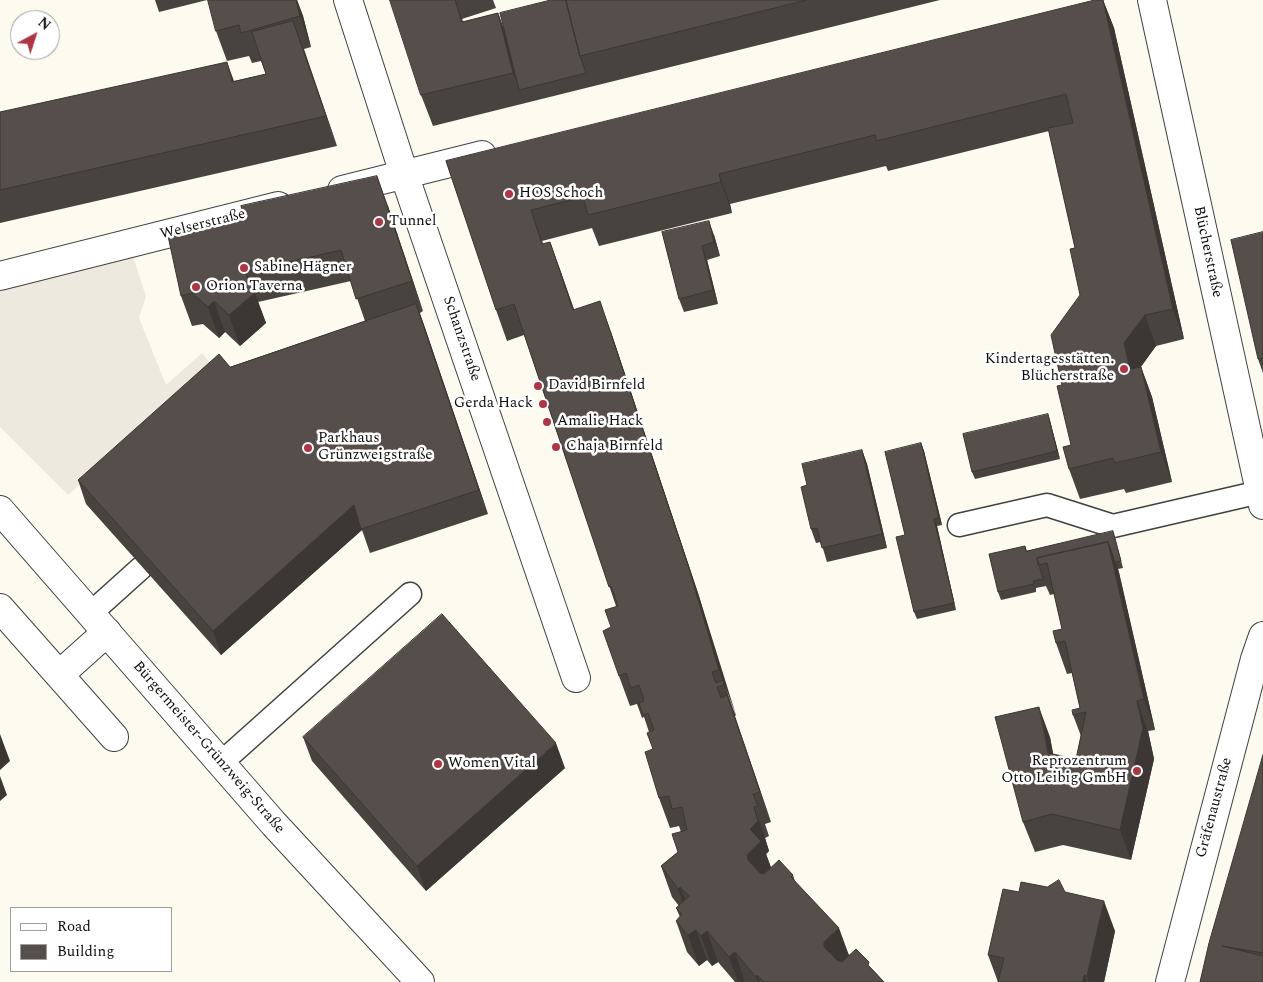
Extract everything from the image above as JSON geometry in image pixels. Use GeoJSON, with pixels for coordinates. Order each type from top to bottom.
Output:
{"type":"FeatureCollection","features":[{"type":"Feature","properties":{"kind":"street","name":"Schanzstraße"},"geometry":{"type":"LineString","coordinates":[[348,0],[404,174],[576,678]]}},
{"type":"Feature","properties":{"kind":"street","name":"Blücherstraße"},"geometry":{"type":"LineString","coordinates":[[1152,0],[1261,498]]}},
{"type":"Feature","properties":{"kind":"street","name":"Welserstraße"},"geometry":{"type":"LineString","coordinates":[[0,276],[510,148]]}},
{"type":"Feature","properties":{"kind":"street","name":"Bürgermeister-Grünzweig-Straße"},"geometry":{"type":"LineString","coordinates":[[0,510],[221,763],[420,982]]}},
{"type":"Feature","properties":{"kind":"street"},"geometry":{"type":"LineString","coordinates":[[0,608],[114,737]]}},
{"type":"Feature","properties":{"kind":"street"},"geometry":{"type":"LineString","coordinates":[[59,675],[99,623]]}},
{"type":"Feature","properties":{"kind":"street","name":"Gräfenaustraße"},"geometry":{"type":"LineString","coordinates":[[1170,982],[1254,658],[1263,636]]}},
{"type":"Feature","properties":{"kind":"lane"},"geometry":{"type":"LineString","coordinates":[[959,526],[1047,505],[1113,526],[1261,498]]}},
{"type":"Feature","properties":{"kind":"lane"},"geometry":{"type":"LineString","coordinates":[[99,623],[141,568]]}},
{"type":"Feature","properties":{"kind":"lane"},"geometry":{"type":"LineString","coordinates":[[221,763],[410,594]]}},
{"type":"Feature","properties":{"kind":"shaded area"},"geometry":{"type":"Polygon","coordinates":[[[129,243],[146,297],[139,318],[166,385],[202,353],[213,366],[68,495],[0,427],[0,276],[129,243]]]}},
{"type":"Feature","properties":{"kind":"building"},"geometry":{"type":"Polygon","coordinates":[[[208,0],[296,0],[300,16],[241,33],[239,25],[216,31],[208,0]]]}},
{"type":"Feature","properties":{"kind":"building"},"geometry":{"type":"Polygon","coordinates":[[[390,0],[455,0],[462,22],[498,13],[513,73],[421,95],[390,0]]]}},
{"type":"Feature","properties":{"kind":"building"},"geometry":{"type":"Polygon","coordinates":[[[551,0],[566,0],[586,73],[519,90],[500,13],[551,0]]]}},
{"type":"Feature","properties":{"kind":"building"},"geometry":{"type":"Polygon","coordinates":[[[566,0],[807,0],[580,56],[566,0]]]}},
{"type":"Feature","properties":{"kind":"building"},"geometry":{"type":"Polygon","coordinates":[[[1095,0],[1103,0],[1173,309],[1145,315],[1124,343],[1130,369],[1141,367],[1161,452],[1115,463],[1113,458],[1069,469],[1063,447],[1071,445],[1057,386],[1062,385],[1051,335],[1080,295],[1070,249],[1075,248],[1048,128],[1073,123],[1066,94],[876,141],[875,135],[719,174],[721,182],[588,215],[583,197],[531,210],[542,244],[550,242],[573,310],[600,301],[687,562],[719,670],[712,672],[716,683],[723,680],[724,685],[717,687],[721,698],[727,695],[760,792],[753,794],[758,806],[754,807],[758,821],[750,829],[761,841],[747,855],[748,860],[760,873],[764,874],[779,860],[793,875],[791,877],[839,928],[824,942],[824,947],[837,960],[842,962],[856,949],[869,962],[868,965],[884,982],[764,982],[757,975],[756,977],[735,952],[729,957],[707,931],[701,936],[696,930],[688,935],[676,921],[682,914],[676,908],[689,896],[680,887],[678,889],[661,866],[678,852],[672,834],[687,830],[682,807],[672,809],[669,796],[659,798],[645,752],[653,749],[647,733],[654,730],[648,713],[643,715],[639,703],[644,701],[639,685],[631,688],[626,673],[619,676],[603,631],[611,627],[605,610],[618,606],[611,586],[609,587],[514,304],[496,310],[446,161],[1095,0]]]}},
{"type":"Feature","properties":{"kind":"building"},"geometry":{"type":"Polygon","coordinates":[[[293,21],[326,116],[0,190],[0,112],[227,62],[232,82],[266,74],[252,32],[293,21]]]}},
{"type":"Feature","properties":{"kind":"building"},"geometry":{"type":"Polygon","coordinates":[[[377,176],[412,281],[356,299],[341,250],[245,272],[255,293],[229,315],[214,301],[208,307],[192,293],[181,296],[168,236],[244,219],[241,206],[377,176]]]}},
{"type":"Feature","properties":{"kind":"building"},"geometry":{"type":"Polygon","coordinates":[[[709,221],[714,242],[702,246],[713,290],[679,299],[662,232],[709,221]]]}},
{"type":"Feature","properties":{"kind":"building"},"geometry":{"type":"Polygon","coordinates":[[[1263,232],[1263,358],[1258,359],[1231,240],[1263,232]]]}},
{"type":"Feature","properties":{"kind":"building","name":"Parkhaus Grünzweigstraße"},"geometry":{"type":"Polygon","coordinates":[[[416,304],[479,490],[361,529],[354,505],[213,631],[78,480],[219,354],[230,367],[416,304]]]}},
{"type":"Feature","properties":{"kind":"building"},"geometry":{"type":"Polygon","coordinates":[[[1048,414],[1057,451],[972,472],[963,434],[1048,414]]]}},
{"type":"Feature","properties":{"kind":"building"},"geometry":{"type":"Polygon","coordinates":[[[921,443],[939,518],[934,519],[954,603],[914,612],[896,537],[905,535],[885,452],[921,443]]]}},
{"type":"Feature","properties":{"kind":"building"},"geometry":{"type":"Polygon","coordinates":[[[862,450],[882,534],[822,548],[817,528],[811,529],[801,487],[807,485],[802,464],[862,450]]]}},
{"type":"Feature","properties":{"kind":"building"},"geometry":{"type":"Polygon","coordinates":[[[1113,531],[1121,561],[1115,562],[1108,542],[1037,558],[1043,579],[1033,581],[1034,584],[998,592],[989,554],[1025,546],[1026,551],[1113,531]]]}},
{"type":"Feature","properties":{"kind":"building"},"geometry":{"type":"Polygon","coordinates":[[[1108,542],[1144,699],[1137,701],[1143,728],[1120,830],[1052,814],[1023,822],[995,717],[1039,707],[1048,753],[1076,759],[1086,712],[1073,715],[1072,710],[1080,708],[1065,641],[1056,643],[1053,631],[1062,629],[1047,563],[1038,565],[1037,558],[1108,542]]]}},
{"type":"Feature","properties":{"kind":"building","name":"Women Vital"},"geometry":{"type":"Polygon","coordinates":[[[442,614],[556,743],[417,866],[303,737],[442,614]]]}},
{"type":"Feature","properties":{"kind":"building"},"geometry":{"type":"Polygon","coordinates":[[[1263,755],[1263,953],[1222,946],[1263,956],[1263,982],[1200,982],[1209,943],[1263,755]]]}},
{"type":"Feature","properties":{"kind":"building"},"geometry":{"type":"Polygon","coordinates":[[[1059,880],[1065,892],[1104,901],[1087,976],[1084,975],[1083,982],[998,982],[1004,958],[988,955],[1003,889],[1019,892],[1021,882],[1047,887],[1059,880]]]}},
{"type":"Feature","properties":{"kind":"place","name":"HOS Schoch"},"geometry":{"type":"Point","coordinates":[509,194]}},
{"type":"Feature","properties":{"kind":"place","name":"Tunnel"},"geometry":{"type":"Point","coordinates":[379,222]}},
{"type":"Feature","properties":{"kind":"place","name":"Sabine Hägner"},"geometry":{"type":"Point","coordinates":[244,268]}},
{"type":"Feature","properties":{"kind":"place","name":"Orion Taverna"},"geometry":{"type":"Point","coordinates":[196,287]}},
{"type":"Feature","properties":{"kind":"place","name":"Kindertagesstätten. Blücherstraße"},"geometry":{"type":"Point","coordinates":[1124,369]}},
{"type":"Feature","properties":{"kind":"place","name":"David Birnfeld"},"geometry":{"type":"Point","coordinates":[538,386]}},
{"type":"Feature","properties":{"kind":"place","name":"Gerda Hack"},"geometry":{"type":"Point","coordinates":[543,404]}},
{"type":"Feature","properties":{"kind":"place","name":"Amalie Hack"},"geometry":{"type":"Point","coordinates":[547,422]}},
{"type":"Feature","properties":{"kind":"place","name":"Chaja Birnfeld"},"geometry":{"type":"Point","coordinates":[556,447]}},
{"type":"Feature","properties":{"kind":"place","name":"Parkhaus Grünzweigstraße"},"geometry":{"type":"Point","coordinates":[308,448]}},
{"type":"Feature","properties":{"kind":"place","name":"Women Vital"},"geometry":{"type":"Point","coordinates":[438,764]}},
{"type":"Feature","properties":{"kind":"place","name":"Reprozentrum Otto Leibig GmbH"},"geometry":{"type":"Point","coordinates":[1137,771]}}]}
